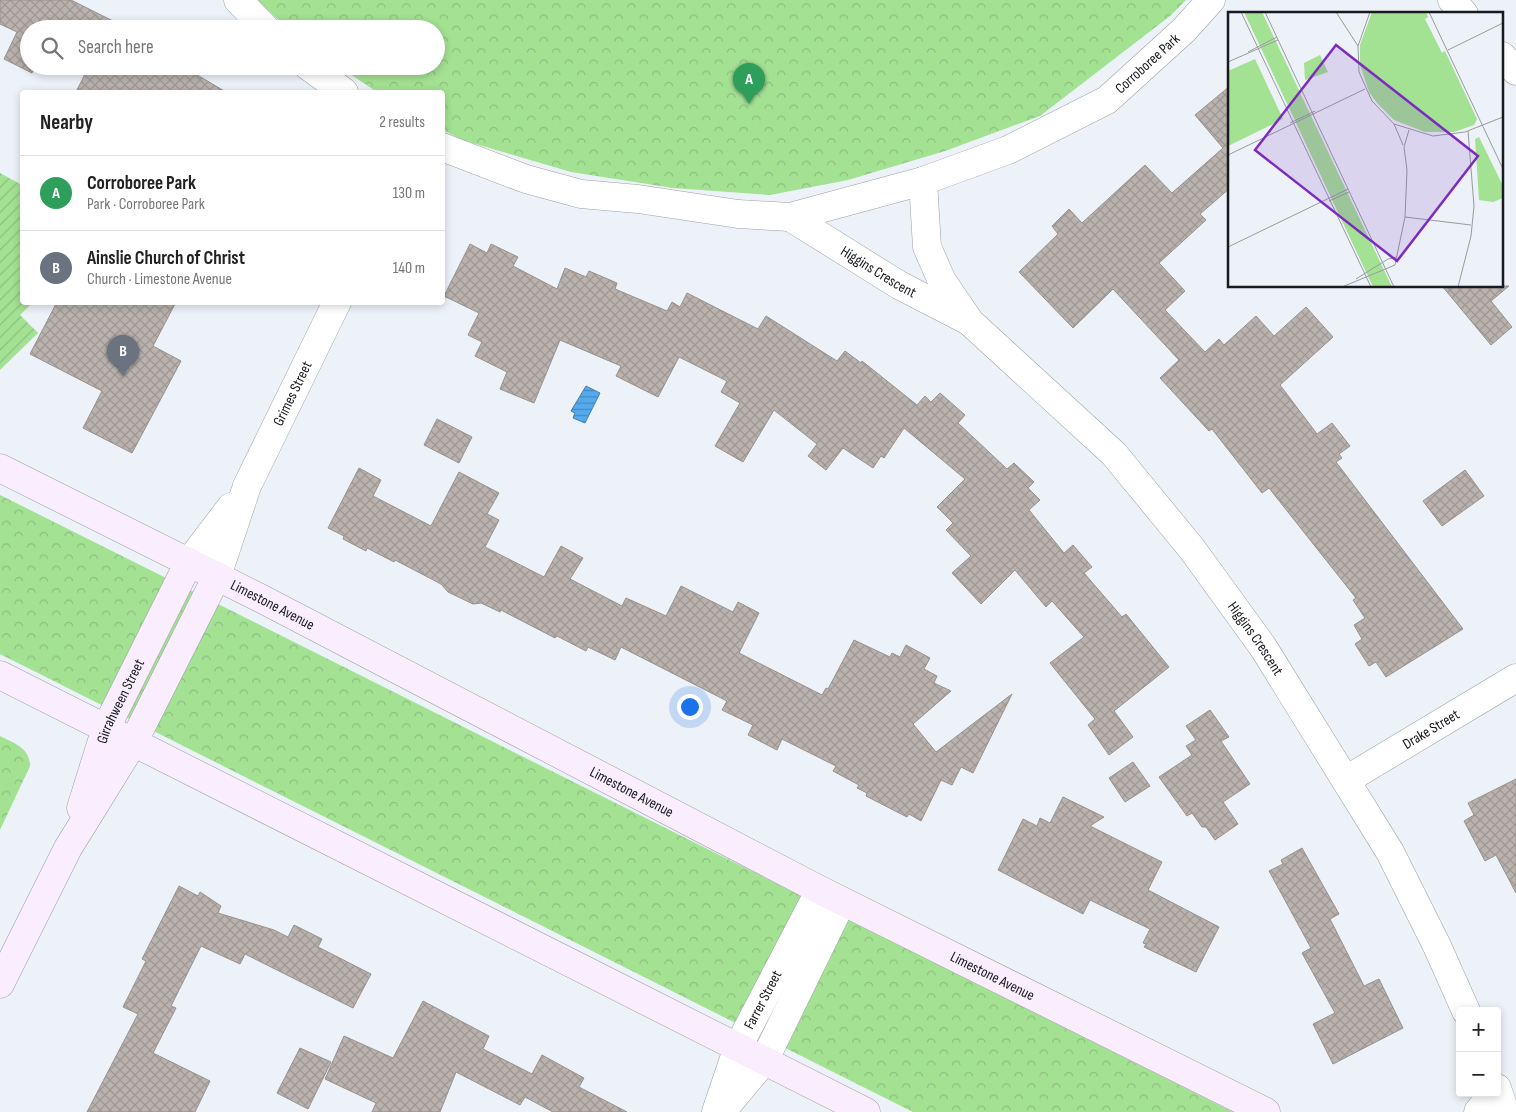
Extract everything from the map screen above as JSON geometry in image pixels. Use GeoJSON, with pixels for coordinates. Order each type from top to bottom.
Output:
{"type":"FeatureCollection","features":[{"type":"Feature","properties":{"kind":"main road","name":"Limestone Avenue"},"geometry":{"type":"LineString","coordinates":[[0,468],[217,576],[831,895],[1266,1112]]}},
{"type":"Feature","properties":{"kind":"main road","name":"Girrahween Street"},"geometry":{"type":"LineString","coordinates":[[68,848],[106,728],[189,562]]}},
{"type":"Feature","properties":{"kind":"main road","name":"Girrahween Street"},"geometry":{"type":"LineString","coordinates":[[0,984],[68,848],[133,743],[217,576]]}},
{"type":"Feature","properties":{"kind":"main road"},"geometry":{"type":"LineString","coordinates":[[0,675],[866,1112]]}},
{"type":"Feature","properties":{"kind":"street"},"geometry":{"type":"LineString","coordinates":[[238,0],[257,20]]}},
{"type":"Feature","properties":{"kind":"street","name":"Corroboree Park"},"geometry":{"type":"LineString","coordinates":[[445,148],[526,179],[581,194],[638,199],[738,214],[790,217],[923,181],[1008,150],[1107,100],[1184,30],[1212,0]]}},
{"type":"Feature","properties":{"kind":"street"},"geometry":{"type":"LineString","coordinates":[[1452,0],[1462,12]]}},
{"type":"Feature","properties":{"kind":"street"},"geometry":{"type":"LineString","coordinates":[[1504,58],[1516,71]]}},
{"type":"Feature","properties":{"kind":"street"},"geometry":{"type":"LineString","coordinates":[[320,75],[341,90]]}},
{"type":"Feature","properties":{"kind":"street","name":"Higgins Crescent"},"geometry":{"type":"LineString","coordinates":[[923,181],[927,247],[942,281],[970,322],[1114,454],[1192,549],[1263,647],[1390,852],[1437,946],[1464,1007]]}},
{"type":"Feature","properties":{"kind":"street","name":"Higgins Crescent"},"geometry":{"type":"LineString","coordinates":[[790,217],[899,285],[970,322]]}},
{"type":"Feature","properties":{"kind":"street","name":"Grimes Street"},"geometry":{"type":"LineString","coordinates":[[217,576],[247,486],[336,305]]}},
{"type":"Feature","properties":{"kind":"street","name":"Grimes Street"},"geometry":{"type":"LineString","coordinates":[[189,562],[247,486]]}},
{"type":"Feature","properties":{"kind":"street","name":"Drake Street"},"geometry":{"type":"LineString","coordinates":[[1346,780],[1516,678]]}},
{"type":"Feature","properties":{"kind":"street","name":"Farrer Street"},"geometry":{"type":"LineString","coordinates":[[716,1112],[738,1047],[831,895]]}},
{"type":"Feature","properties":{"kind":"street","name":"Farrer Street"},"geometry":{"type":"LineString","coordinates":[[722,1112],[764,1061],[831,895]]}},
{"type":"Feature","properties":{"kind":"street"},"geometry":{"type":"LineString","coordinates":[[1478,1112],[1490,1097]]}},
{"type":"Feature","properties":{"kind":"street"},"geometry":{"type":"LineString","coordinates":[[1500,1097],[1505,1112]]}},
{"type":"Feature","properties":{"kind":"green space"},"geometry":{"type":"Polygon","coordinates":[[[256,0],[1186,0],[1170,16],[1040,116],[945,151],[848,180],[770,195],[673,188],[571,172],[462,140],[445,131],[445,90],[374,90],[352,75],[445,75],[445,20],[279,20],[256,0]]]}},
{"type":"Feature","properties":{"kind":"green space"},"geometry":{"type":"Polygon","coordinates":[[[0,173],[20,184],[20,305],[30,305],[20,315],[38,333],[0,370],[0,173]]]}},
{"type":"Feature","properties":{"kind":"green space"},"geometry":{"type":"Polygon","coordinates":[[[0,495],[1233,1112],[913,1112],[0,654],[0,495]]]}},
{"type":"Feature","properties":{"kind":"green space"},"geometry":{"type":"Polygon","coordinates":[[[0,736],[24,750],[30,766],[0,830],[0,736]]]}},
{"type":"Feature","properties":{"kind":"water"},"geometry":{"type":"Polygon","coordinates":[[[586,386],[600,393],[585,423],[573,418],[575,413],[571,411],[586,386]]]}},
{"type":"Feature","properties":{"kind":"building"},"geometry":{"type":"Polygon","coordinates":[[[0,0],[71,0],[111,20],[20,20],[20,67],[4,59],[17,32],[0,24],[0,0]]]}},
{"type":"Feature","properties":{"kind":"building"},"geometry":{"type":"Polygon","coordinates":[[[84,75],[197,75],[223,90],[77,90],[84,75]]]}},
{"type":"Feature","properties":{"kind":"building"},"geometry":{"type":"Polygon","coordinates":[[[1228,88],[1228,190],[1200,214],[1206,220],[1159,263],[1185,291],[1165,310],[1205,352],[1219,339],[1224,345],[1256,316],[1274,336],[1306,307],[1333,337],[1280,385],[1317,434],[1332,423],[1350,446],[1339,454],[1342,458],[1336,462],[1463,629],[1386,677],[1376,662],[1369,666],[1355,644],[1362,639],[1354,625],[1365,618],[1353,600],[1356,598],[1269,488],[1262,493],[1212,429],[1209,431],[1160,378],[1179,360],[1113,289],[1073,328],[1019,272],[1058,234],[1052,226],[1069,209],[1082,223],[1145,165],[1172,193],[1223,148],[1195,115],[1228,88]]]}},
{"type":"Feature","properties":{"kind":"building"},"geometry":{"type":"Polygon","coordinates":[[[470,244],[487,253],[491,244],[518,257],[513,266],[557,289],[565,268],[586,277],[589,271],[617,283],[615,289],[667,311],[672,302],[680,307],[687,293],[758,329],[766,316],[837,361],[845,351],[861,363],[862,361],[917,405],[925,396],[931,402],[940,393],[965,415],[958,423],[1007,469],[1014,463],[1034,482],[1028,488],[1040,500],[1029,510],[1064,553],[1073,545],[1092,567],[1084,573],[1122,617],[1126,614],[1169,667],[1114,711],[1133,737],[1109,755],[1088,725],[1095,719],[1050,663],[1084,637],[1052,601],[1046,607],[1015,570],[981,604],[952,573],[971,556],[946,530],[953,523],[937,507],[965,479],[904,428],[884,458],[881,456],[873,468],[843,448],[826,470],[808,456],[817,444],[774,410],[743,462],[715,446],[740,403],[721,392],[727,381],[679,357],[658,397],[616,376],[621,366],[560,340],[534,403],[500,389],[507,372],[475,356],[482,342],[468,335],[479,313],[445,296],[470,244]]]}},
{"type":"Feature","properties":{"kind":"building"},"geometry":{"type":"Polygon","coordinates":[[[1504,286],[1509,286],[1491,301],[1512,327],[1491,345],[1444,288],[1504,288],[1504,286]]]}},
{"type":"Feature","properties":{"kind":"building"},"geometry":{"type":"Polygon","coordinates":[[[55,305],[174,305],[153,346],[181,361],[132,453],[83,428],[102,391],[30,354],[55,305]]]}},
{"type":"Feature","properties":{"kind":"building"},"geometry":{"type":"Polygon","coordinates":[[[437,419],[472,437],[459,463],[424,445],[437,419]]]}},
{"type":"Feature","properties":{"kind":"building"},"geometry":{"type":"Polygon","coordinates":[[[359,468],[381,480],[373,496],[431,526],[459,472],[499,493],[487,514],[499,520],[485,547],[544,577],[561,546],[583,558],[570,579],[622,606],[626,598],[666,616],[681,586],[733,612],[738,602],[759,613],[739,653],[822,695],[826,688],[828,689],[854,640],[890,657],[892,653],[900,657],[906,645],[930,658],[924,669],[937,676],[934,683],[951,691],[913,724],[936,752],[1012,694],[973,773],[961,767],[952,785],[941,780],[921,821],[909,814],[907,817],[866,796],[867,793],[857,788],[859,785],[833,771],[836,766],[782,739],[777,750],[748,735],[753,725],[722,710],[727,701],[621,647],[615,660],[588,647],[586,651],[557,636],[555,638],[501,610],[500,612],[481,603],[473,604],[448,592],[441,584],[395,560],[394,562],[367,548],[366,551],[343,539],[344,536],[328,528],[359,468]]]}},
{"type":"Feature","properties":{"kind":"building"},"geometry":{"type":"Polygon","coordinates":[[[1465,470],[1484,496],[1442,526],[1423,501],[1465,470]]]}},
{"type":"Feature","properties":{"kind":"building"},"geometry":{"type":"Polygon","coordinates":[[[1210,710],[1229,737],[1221,741],[1250,784],[1223,802],[1238,824],[1215,840],[1206,827],[1202,827],[1192,813],[1187,816],[1159,777],[1192,755],[1186,746],[1196,740],[1186,726],[1210,710]]]}},
{"type":"Feature","properties":{"kind":"building"},"geometry":{"type":"Polygon","coordinates":[[[1133,762],[1150,786],[1125,802],[1109,778],[1133,762]]]}},
{"type":"Feature","properties":{"kind":"building"},"geometry":{"type":"Polygon","coordinates":[[[1516,779],[1516,893],[1496,855],[1485,861],[1464,821],[1474,815],[1468,803],[1516,779]]]}},
{"type":"Feature","properties":{"kind":"building"},"geometry":{"type":"Polygon","coordinates":[[[1063,797],[1104,817],[1090,826],[1162,862],[1148,890],[1219,927],[1196,972],[1144,947],[1146,944],[1143,943],[1150,929],[1090,900],[1083,914],[998,870],[1023,819],[1037,826],[1040,818],[1050,823],[1063,797]]]}},
{"type":"Feature","properties":{"kind":"building"},"geometry":{"type":"Polygon","coordinates":[[[1302,848],[1339,914],[1330,919],[1364,986],[1379,979],[1403,1028],[1333,1064],[1313,1024],[1335,1013],[1302,953],[1311,948],[1269,871],[1283,864],[1281,860],[1302,848]]]}},
{"type":"Feature","properties":{"kind":"building"},"geometry":{"type":"Polygon","coordinates":[[[179,886],[198,896],[200,892],[221,906],[218,913],[274,930],[288,937],[294,925],[322,939],[318,947],[371,974],[353,1008],[245,954],[240,964],[201,946],[171,1006],[176,1008],[153,1053],[210,1081],[195,1112],[87,1112],[138,1014],[123,1007],[146,961],[142,959],[179,886]]]}},
{"type":"Feature","properties":{"kind":"building"},"geometry":{"type":"Polygon","coordinates":[[[423,1001],[489,1036],[483,1049],[532,1074],[542,1055],[584,1078],[579,1087],[627,1112],[553,1112],[525,1097],[520,1105],[456,1072],[440,1112],[372,1112],[376,1103],[325,1079],[344,1036],[393,1058],[423,1001]]]}},
{"type":"Feature","properties":{"kind":"building"},"geometry":{"type":"Polygon","coordinates":[[[300,1048],[331,1062],[308,1109],[277,1093],[300,1048]]]}},
{"type":"Feature","properties":{"kind":"place","name":"Corroboree Park"},"geometry":{"type":"Point","coordinates":[749,104]}},
{"type":"Feature","properties":{"kind":"place","name":"Ainslie Church of Christ"},"geometry":{"type":"Point","coordinates":[123,376]}}]}
